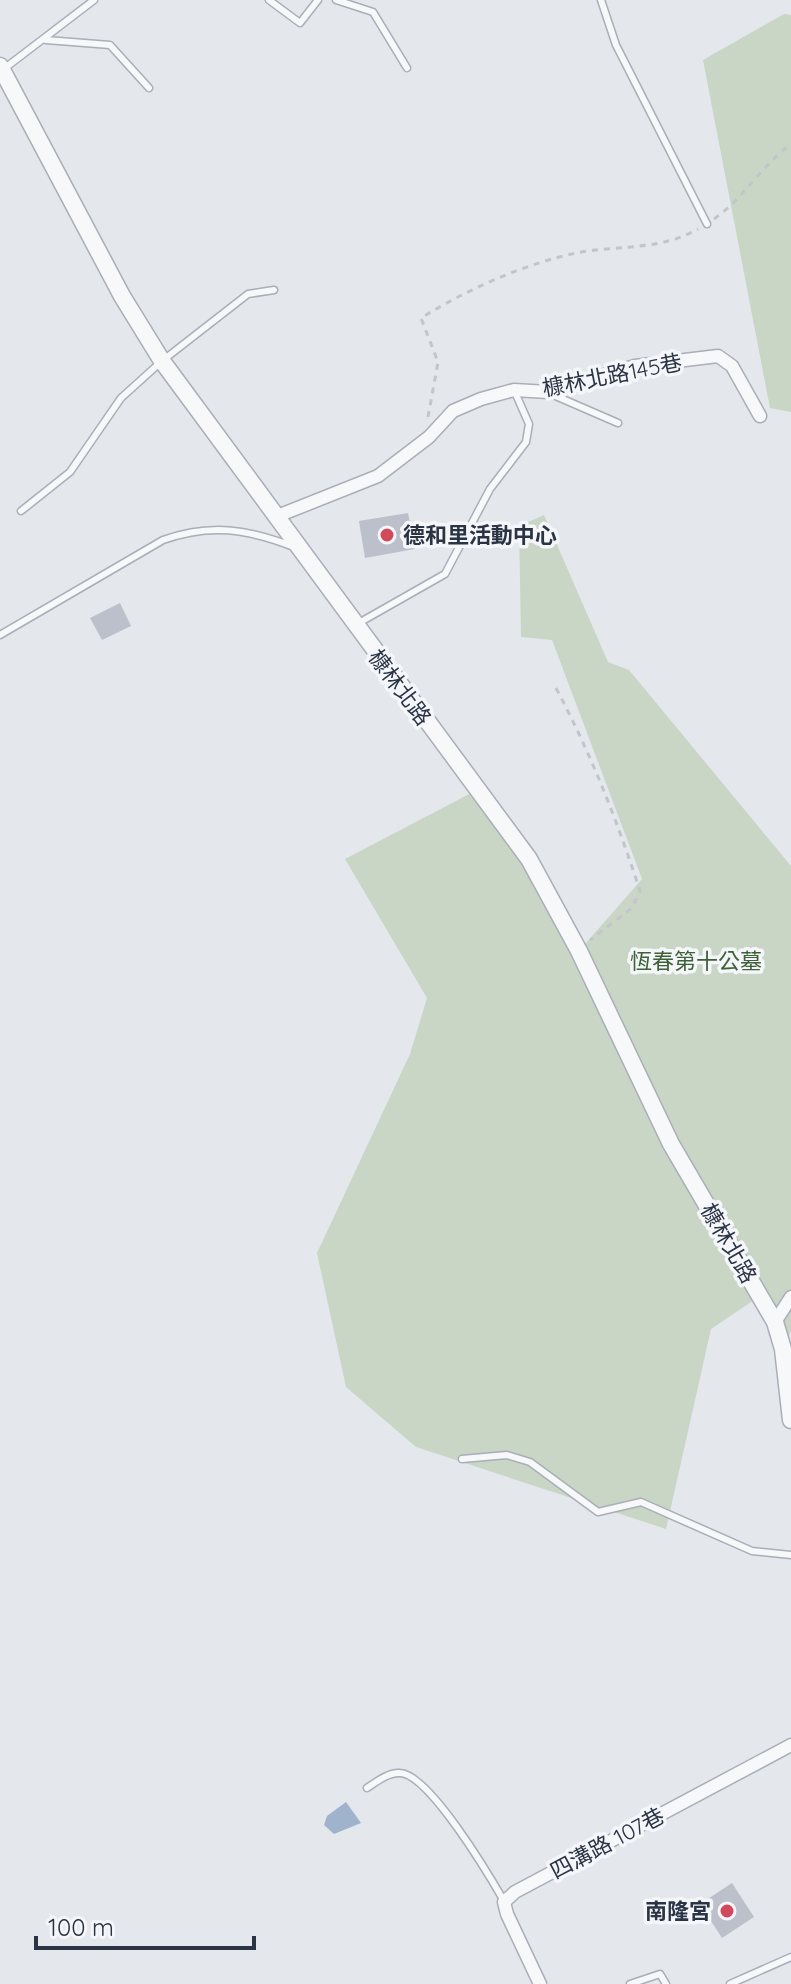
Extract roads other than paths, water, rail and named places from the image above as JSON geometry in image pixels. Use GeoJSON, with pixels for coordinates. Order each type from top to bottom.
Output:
{"type":"FeatureCollection","features":[{"type":"Feature","properties":{"kind":"street","name":"槺林北路"},"geometry":{"type":"LineString","coordinates":[[1,68],[122,296],[162,361],[354,626],[529,859],[579,951],[671,1144],[775,1322],[787,1349],[791,1420]]}},
{"type":"Feature","properties":{"kind":"street","name":"槺林北路145巷"},"geometry":{"type":"LineString","coordinates":[[275,517],[378,476],[429,437],[453,411],[514,390],[548,392],[635,366],[718,356],[732,366],[760,416]]}},
{"type":"Feature","properties":{"kind":"street"},"geometry":{"type":"LineString","coordinates":[[775,1322],[791,1297]]}},
{"type":"Feature","properties":{"kind":"street","name":"四溝路 107巷"},"geometry":{"type":"LineString","coordinates":[[504,1902],[515,1892],[791,1745]]}},
{"type":"Feature","properties":{"kind":"street"},"geometry":{"type":"LineString","coordinates":[[504,1902],[540,1984]]}},
{"type":"Feature","properties":{"kind":"lane"},"geometry":{"type":"LineString","coordinates":[[1,68],[46,40],[94,0]]}},
{"type":"Feature","properties":{"kind":"lane"},"geometry":{"type":"LineString","coordinates":[[269,0],[300,23],[318,0]]}},
{"type":"Feature","properties":{"kind":"lane"},"geometry":{"type":"LineString","coordinates":[[336,0],[373,12],[407,68]]}},
{"type":"Feature","properties":{"kind":"lane"},"geometry":{"type":"LineString","coordinates":[[601,0],[616,45],[707,224]]}},
{"type":"Feature","properties":{"kind":"lane"},"geometry":{"type":"LineString","coordinates":[[46,40],[110,45],[149,88]]}},
{"type":"Feature","properties":{"kind":"lane"},"geometry":{"type":"LineString","coordinates":[[21,511],[70,472],[121,398],[162,361],[248,294],[274,290]]}},
{"type":"Feature","properties":{"kind":"lane"},"geometry":{"type":"LineString","coordinates":[[354,626],[445,574],[490,489],[526,442],[529,424],[514,390]]}},
{"type":"Feature","properties":{"kind":"lane"},"geometry":{"type":"LineString","coordinates":[[548,392],[618,423]]}},
{"type":"Feature","properties":{"kind":"lane"},"geometry":{"type":"LineString","coordinates":[[0,635],[163,540],[184,533],[233,528],[298,548]]}},
{"type":"Feature","properties":{"kind":"lane"},"geometry":{"type":"LineString","coordinates":[[462,1459],[507,1455],[518,1458],[530,1462],[598,1512],[641,1502],[752,1551],[791,1555]]}},
{"type":"Feature","properties":{"kind":"lane"},"geometry":{"type":"LineString","coordinates":[[367,1788],[381,1778],[401,1773],[419,1781],[482,1863],[504,1902]]}},
{"type":"Feature","properties":{"kind":"lane"},"geometry":{"type":"LineString","coordinates":[[730,1984],[791,1957]]}},
{"type":"Feature","properties":{"kind":"lane"},"geometry":{"type":"LineString","coordinates":[[630,1984],[660,1974],[666,1984]]}},
{"type":"Feature","properties":{"kind":"water"},"geometry":{"type":"Polygon","coordinates":[[[346,1802],[361,1823],[334,1834],[324,1825],[327,1816],[346,1802]]]}},
{"type":"Feature","properties":{"kind":"place","name":"德和里活動中心"},"geometry":{"type":"Point","coordinates":[387,535]}},
{"type":"Feature","properties":{"kind":"place","name":"南隆宮"},"geometry":{"type":"Point","coordinates":[727,1911]}},
{"type":"Feature","properties":{"kind":"park label","name":"恆春第十公墓"},"geometry":{"type":"Point","coordinates":[696,961]}}]}
